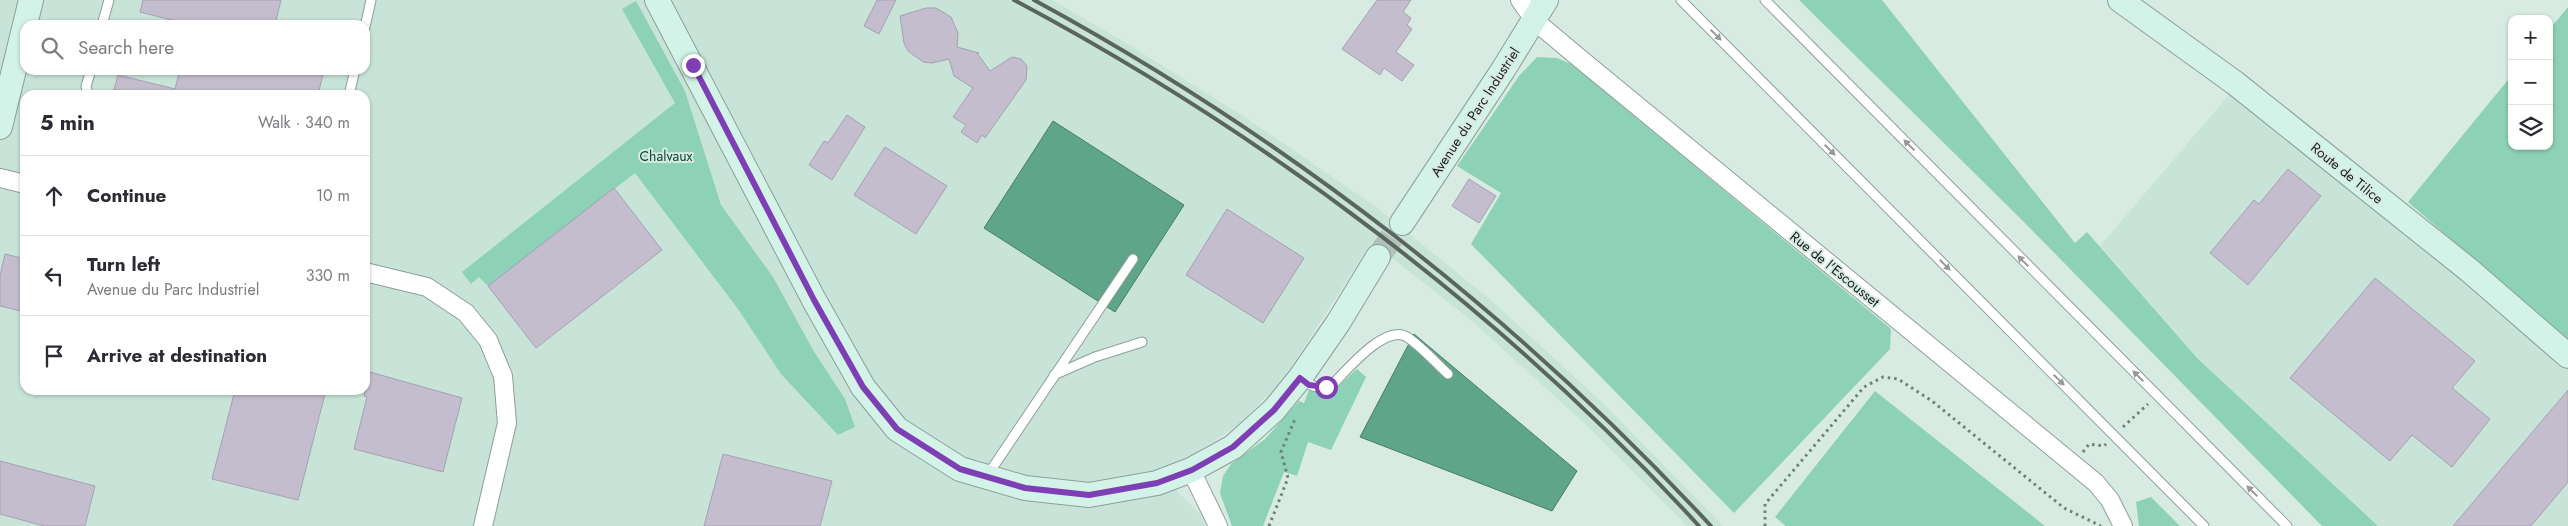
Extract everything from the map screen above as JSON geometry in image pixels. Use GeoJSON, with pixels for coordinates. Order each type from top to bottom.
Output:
{"type":"FeatureCollection","features":[{"type":"Feature","properties":{"kind":"street"},"geometry":{"type":"LineString","coordinates":[[26,20],[31,0]]}},
{"type":"Feature","properties":{"kind":"street"},"geometry":{"type":"LineString","coordinates":[[657,0],[814,300],[863,387],[897,429],[960,469],[1025,488],[1089,495],[1157,483],[1192,470],[1233,447],[1258,427],[1305,382],[1378,257]]}},
{"type":"Feature","properties":{"kind":"street","name":"Rue de l'Escousset"},"geometry":{"type":"LineString","coordinates":[[1520,0],[1535,20],[2096,483],[2110,500],[2123,526]]}},
{"type":"Feature","properties":{"kind":"street","name":"Avenue du Parc Industriel"},"geometry":{"type":"LineString","coordinates":[[1402,223],[1535,20],[1546,0]]}},
{"type":"Feature","properties":{"kind":"street","name":"Route de Tilice"},"geometry":{"type":"LineString","coordinates":[[2120,0],[2235,83],[2469,270],[2568,356]]}},
{"type":"Feature","properties":{"kind":"street"},"geometry":{"type":"LineString","coordinates":[[0,127],[20,45]]}},
{"type":"Feature","properties":{"kind":"street"},"geometry":{"type":"LineString","coordinates":[[0,178],[20,183]]}},
{"type":"Feature","properties":{"kind":"street"},"geometry":{"type":"LineString","coordinates":[[370,273],[427,288],[466,313],[488,340],[503,376],[507,423],[483,526]]}},
{"type":"Feature","properties":{"kind":"street"},"geometry":{"type":"LineString","coordinates":[[1192,470],[1218,526]]}},
{"type":"Feature","properties":{"kind":"lane"},"geometry":{"type":"LineString","coordinates":[[103,20],[109,0]]}},
{"type":"Feature","properties":{"kind":"lane"},"geometry":{"type":"LineString","coordinates":[[367,20],[371,0]]}},
{"type":"Feature","properties":{"kind":"lane"},"geometry":{"type":"LineString","coordinates":[[1681,0],[2204,526]]}},
{"type":"Feature","properties":{"kind":"lane"},"geometry":{"type":"LineString","coordinates":[[1765,0],[2287,526]]}},
{"type":"Feature","properties":{"kind":"lane"},"geometry":{"type":"LineString","coordinates":[[87,90],[86,86],[89,75]]}},
{"type":"Feature","properties":{"kind":"lane"},"geometry":{"type":"LineString","coordinates":[[350,90],[354,75]]}},
{"type":"Feature","properties":{"kind":"lane"},"geometry":{"type":"LineString","coordinates":[[986,478],[1053,375],[1133,259]]}},
{"type":"Feature","properties":{"kind":"lane"},"geometry":{"type":"LineString","coordinates":[[1305,382],[1326,387],[1333,384],[1374,343],[1392,335],[1406,336],[1448,374]]}},
{"type":"Feature","properties":{"kind":"lane"},"geometry":{"type":"LineString","coordinates":[[1053,375],[1094,357],[1142,342]]}},
{"type":"Feature","properties":{"kind":"path"},"geometry":{"type":"LineString","coordinates":[[1765,526],[1764,504],[1864,387],[1883,377],[1898,379],[1932,401],[2064,508],[2102,526]]}},
{"type":"Feature","properties":{"kind":"path"},"geometry":{"type":"LineString","coordinates":[[1269,526],[1288,478],[1281,452],[1305,382]]}},
{"type":"Feature","properties":{"kind":"shaded area"},"geometry":{"type":"Polygon","coordinates":[[[0,0],[1052,0],[1123,41],[1248,119],[1375,206],[1492,301],[1603,403],[1723,526],[1687,526],[1584,423],[1473,322],[1372,242],[1282,381],[1235,428],[1167,468],[1178,492],[1200,514],[1205,526],[0,526],[0,0]]]}},
{"type":"Feature","properties":{"kind":"shaded area"},"geometry":{"type":"Polygon","coordinates":[[[2233,90],[2568,357],[2568,526],[2378,526],[2197,358],[2100,246],[2233,90]]]}},
{"type":"Feature","properties":{"kind":"shaded area"},"geometry":{"type":"Polygon","coordinates":[[[1053,121],[1184,205],[1115,312],[984,228],[1053,121]]]}},
{"type":"Feature","properties":{"kind":"shaded area"},"geometry":{"type":"Polygon","coordinates":[[[1414,334],[1577,471],[1552,511],[1360,437],[1414,334]]]}},
{"type":"Feature","properties":{"kind":"green space"},"geometry":{"type":"Polygon","coordinates":[[[1799,0],[1882,0],[2075,243],[2087,232],[2197,358],[2378,526],[2322,526],[2025,223],[1799,0]]]}},
{"type":"Feature","properties":{"kind":"green space","name":"Chalvaux"},"geometry":{"type":"Polygon","coordinates":[[[636,1],[685,91],[721,205],[773,277],[813,350],[845,399],[855,427],[838,435],[781,374],[738,309],[635,173],[488,286],[479,277],[471,284],[462,272],[675,103],[622,9],[636,1]]]}},
{"type":"Feature","properties":{"kind":"green space"},"geometry":{"type":"Polygon","coordinates":[[[2568,7],[2568,341],[2408,202],[2508,80],[2508,150],[2553,150],[2553,25],[2568,7]]]}},
{"type":"Feature","properties":{"kind":"green space"},"geometry":{"type":"Polygon","coordinates":[[[1537,57],[1557,58],[1573,65],[1891,329],[1890,349],[1734,513],[1471,244],[1501,193],[1457,166],[1519,76],[1537,57]]]}},
{"type":"Feature","properties":{"kind":"green space"},"geometry":{"type":"Polygon","coordinates":[[[1357,369],[1366,377],[1331,450],[1308,442],[1297,476],[1284,472],[1263,526],[1232,526],[1220,493],[1223,476],[1231,464],[1265,439],[1299,401],[1304,403],[1309,390],[1326,394],[1335,389],[1357,369]]]}},
{"type":"Feature","properties":{"kind":"green space"},"geometry":{"type":"Polygon","coordinates":[[[1875,391],[2045,526],[1786,526],[1775,517],[1875,391]]]}},
{"type":"Feature","properties":{"kind":"green space"},"geometry":{"type":"Polygon","coordinates":[[[2151,497],[2180,526],[2139,526],[2136,502],[2151,497]]]}},
{"type":"Feature","properties":{"kind":"building"},"geometry":{"type":"Polygon","coordinates":[[[143,0],[281,0],[276,20],[171,20],[140,12],[143,0]]]}},
{"type":"Feature","properties":{"kind":"building"},"geometry":{"type":"Polygon","coordinates":[[[877,0],[896,0],[879,34],[864,26],[877,0]]]}},
{"type":"Feature","properties":{"kind":"building"},"geometry":{"type":"Polygon","coordinates":[[[1377,0],[1411,0],[1403,12],[1411,18],[1407,25],[1412,29],[1396,52],[1414,65],[1402,81],[1384,68],[1380,75],[1342,49],[1377,0]]]}},
{"type":"Feature","properties":{"kind":"building"},"geometry":{"type":"Polygon","coordinates":[[[926,8],[936,8],[951,17],[958,33],[957,47],[979,53],[977,53],[990,71],[1012,57],[1021,59],[1027,66],[1026,80],[985,138],[982,135],[977,143],[961,132],[966,125],[953,117],[973,88],[954,76],[949,59],[932,63],[923,62],[908,51],[904,43],[900,16],[926,8]]]}},
{"type":"Feature","properties":{"kind":"building"},"geometry":{"type":"Polygon","coordinates":[[[118,75],[175,89],[179,75],[323,75],[319,90],[114,90],[118,75]]]}},
{"type":"Feature","properties":{"kind":"building"},"geometry":{"type":"Polygon","coordinates":[[[847,115],[865,127],[832,180],[809,165],[824,141],[828,143],[847,115]]]}},
{"type":"Feature","properties":{"kind":"building"},"geometry":{"type":"Polygon","coordinates":[[[885,147],[947,186],[916,234],[854,195],[885,147]]]}},
{"type":"Feature","properties":{"kind":"building"},"geometry":{"type":"Polygon","coordinates":[[[2288,169],[2321,196],[2248,285],[2210,253],[2254,200],[2259,204],[2288,169]]]}},
{"type":"Feature","properties":{"kind":"building"},"geometry":{"type":"Polygon","coordinates":[[[1469,179],[1496,196],[1479,223],[1452,206],[1469,179]]]}},
{"type":"Feature","properties":{"kind":"building"},"geometry":{"type":"Polygon","coordinates":[[[614,188],[662,250],[536,348],[488,286],[614,188]]]}},
{"type":"Feature","properties":{"kind":"building"},"geometry":{"type":"Polygon","coordinates":[[[1227,209],[1304,258],[1263,323],[1186,275],[1227,209]]]}},
{"type":"Feature","properties":{"kind":"building"},"geometry":{"type":"Polygon","coordinates":[[[5,254],[20,258],[20,311],[0,306],[0,275],[5,254]]]}},
{"type":"Feature","properties":{"kind":"building"},"geometry":{"type":"Polygon","coordinates":[[[2375,278],[2475,361],[2452,388],[2490,419],[2452,467],[2412,435],[2390,461],[2290,378],[2375,278]]]}},
{"type":"Feature","properties":{"kind":"building"},"geometry":{"type":"Polygon","coordinates":[[[370,372],[462,398],[443,472],[354,449],[367,397],[364,396],[370,395],[370,372]]]}},
{"type":"Feature","properties":{"kind":"building"},"geometry":{"type":"Polygon","coordinates":[[[2568,390],[2568,482],[2531,526],[2453,526],[2568,390]]]}},
{"type":"Feature","properties":{"kind":"building"},"geometry":{"type":"Polygon","coordinates":[[[234,395],[325,395],[298,500],[212,479],[234,395]]]}},
{"type":"Feature","properties":{"kind":"building"},"geometry":{"type":"Polygon","coordinates":[[[723,454],[832,481],[820,526],[704,526],[723,454]]]}},
{"type":"Feature","properties":{"kind":"building"},"geometry":{"type":"Polygon","coordinates":[[[0,461],[95,486],[85,526],[44,526],[0,514],[0,461]]]}},
{"type":"Feature","properties":{"kind":"tunnel"},"geometry":{"type":"LineString","coordinates":[[1378,257],[1402,223]]}},
{"type":"Feature","properties":{"kind":"railway"},"geometry":{"type":"LineString","coordinates":[[1014,0],[1108,52],[1200,109],[1291,170],[1379,234],[1464,302],[1546,374],[1624,448],[1699,526]]}},
{"type":"Feature","properties":{"kind":"railway"},"geometry":{"type":"LineString","coordinates":[[1034,0],[1127,53],[1219,110],[1308,171],[1394,235],[1478,303],[1558,374],[1636,448],[1711,526]]}},
{"type":"Feature","properties":{"kind":"route"},"geometry":{"type":"LineString","coordinates":[[693,65],[814,300],[863,387],[897,429],[960,469],[1025,488],[1089,495],[1157,483],[1192,470],[1233,447],[1258,427],[1300,378],[1309,385],[1318,388],[1326,387]]}}]}
